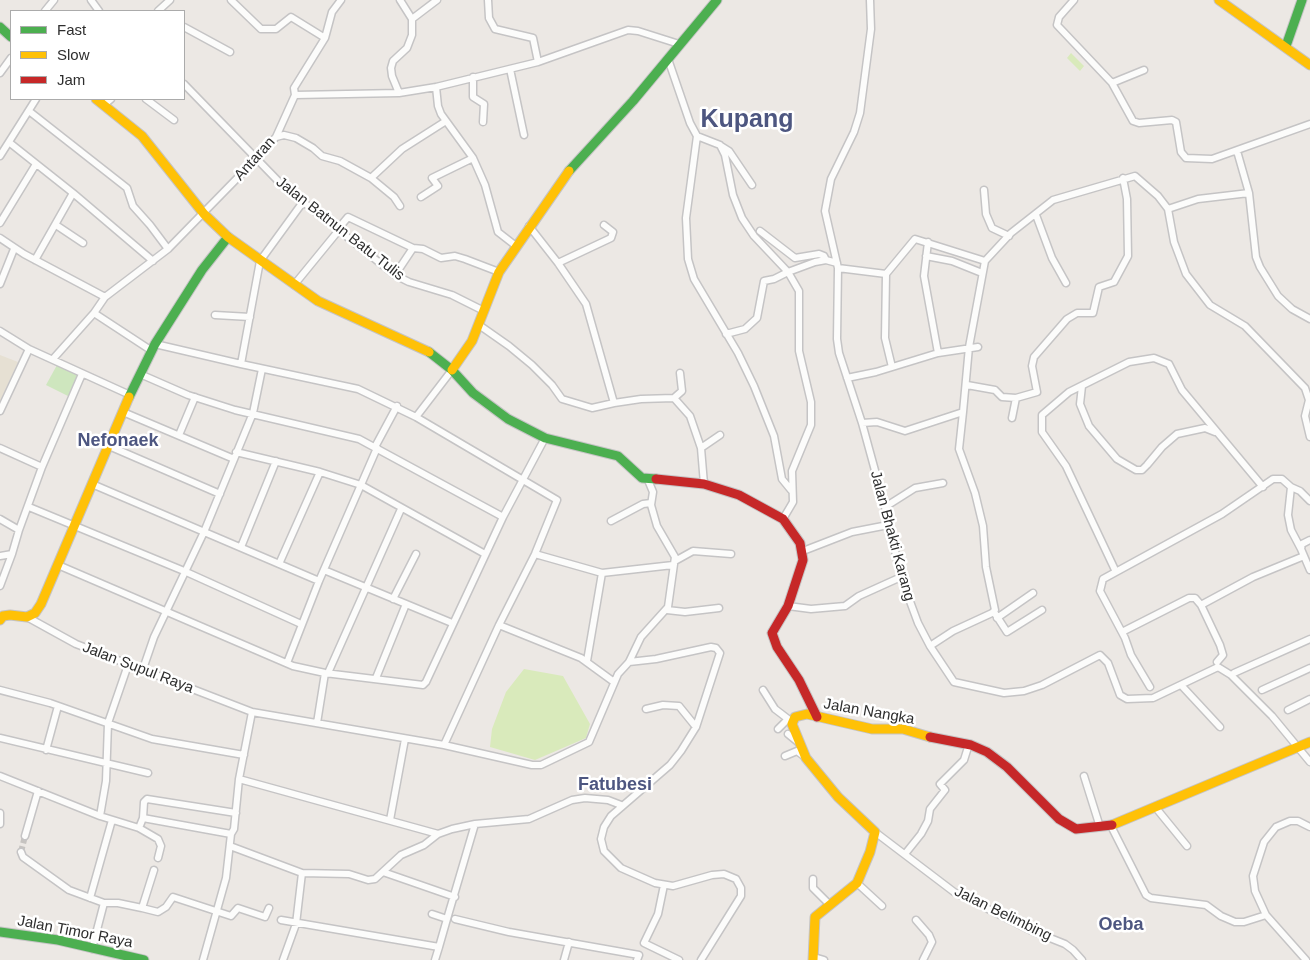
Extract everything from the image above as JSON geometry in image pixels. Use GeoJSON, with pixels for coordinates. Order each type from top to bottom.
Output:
{"type":"FeatureCollection","features":[{"type":"Feature","properties":{"kind":"main road"},"geometry":{"type":"LineString","coordinates":[[1219,0],[1286,46],[1310,65]]}},
{"type":"Feature","properties":{"kind":"main road"},"geometry":{"type":"LineString","coordinates":[[1286,46],[1302,0]]}},
{"type":"Feature","properties":{"kind":"main road"},"geometry":{"type":"LineString","coordinates":[[452,370],[472,341],[499,272],[529,226],[573,166],[668,59],[711,2]]}},
{"type":"Feature","properties":{"kind":"main road"},"geometry":{"type":"LineString","coordinates":[[0,27],[10,36]]}},
{"type":"Feature","properties":{"kind":"main road"},"geometry":{"type":"LineString","coordinates":[[108,101],[142,136],[204,214],[228,237],[294,286],[318,301],[412,342],[428,351],[452,370],[473,393],[490,406],[544,438],[618,456],[636,474],[648,480],[704,484],[739,496],[784,519],[797,535],[803,551],[803,560],[788,606],[774,627],[773,638],[799,680],[817,717]]}},
{"type":"Feature","properties":{"kind":"main road"},"geometry":{"type":"LineString","coordinates":[[1,617],[27,617],[35,613],[41,604],[140,374],[154,347],[202,270],[228,237]]}},
{"type":"Feature","properties":{"kind":"main road","name":"Jalan Nangka"},"geometry":{"type":"LineString","coordinates":[[789,721],[800,715],[817,717],[872,729],[903,729],[924,736],[969,744],[987,752],[1007,767],[1037,795],[1058,819],[1069,827],[1084,829],[1111,826],[1310,742]]}},
{"type":"Feature","properties":{"kind":"main road"},"geometry":{"type":"LineString","coordinates":[[789,721],[806,758],[838,797],[876,832],[868,859],[857,883],[815,917],[813,958]]}},
{"type":"Feature","properties":{"kind":"main road","name":"Jalan Timor Raya"},"geometry":{"type":"LineString","coordinates":[[0,932],[58,940],[144,960]]}},
{"type":"Feature","properties":{"kind":"street"},"geometry":{"type":"LineString","coordinates":[[46,10],[54,0]]}},
{"type":"Feature","properties":{"kind":"street"},"geometry":{"type":"LineString","coordinates":[[159,10],[170,0]]}},
{"type":"Feature","properties":{"kind":"street"},"geometry":{"type":"LineString","coordinates":[[231,0],[261,29],[276,29],[291,17],[325,38]]}},
{"type":"Feature","properties":{"kind":"street","name":"Antaran"},"geometry":{"type":"LineString","coordinates":[[53,359],[94,313],[105,297],[168,249],[204,214],[276,137],[295,95],[294,88],[301,73],[325,38],[332,12],[341,0]]}},
{"type":"Feature","properties":{"kind":"street"},"geometry":{"type":"LineString","coordinates":[[398,93],[392,76],[393,61],[407,48],[412,35],[412,19],[400,0]]}},
{"type":"Feature","properties":{"kind":"street"},"geometry":{"type":"LineString","coordinates":[[412,19],[437,0]]}},
{"type":"Feature","properties":{"kind":"street"},"geometry":{"type":"LineString","coordinates":[[488,0],[489,18],[495,29],[533,38],[538,62]]}},
{"type":"Feature","properties":{"kind":"street","name":"Jalan Bhakti Karang"},"geometry":{"type":"LineString","coordinates":[[870,0],[871,29],[860,112],[854,132],[831,179],[826,203],[826,218],[837,266],[837,339],[885,507],[901,577],[916,617],[930,646],[954,682],[1004,693],[1024,691],[1042,685],[1100,655],[1106,659],[1118,692],[1124,698],[1153,698],[1218,667],[1231,675],[1272,716],[1297,747]]}},
{"type":"Feature","properties":{"kind":"street"},"geometry":{"type":"LineString","coordinates":[[1074,0],[1057,21],[1059,27],[1112,83],[1134,122],[1172,120],[1176,122],[1181,152],[1186,158],[1205,160],[1237,151],[1310,124]]}},
{"type":"Feature","properties":{"kind":"street"},"geometry":{"type":"LineString","coordinates":[[185,28],[230,52]]}},
{"type":"Feature","properties":{"kind":"street"},"geometry":{"type":"LineString","coordinates":[[295,95],[398,93],[436,87],[538,62],[628,30],[638,31],[679,44]]}},
{"type":"Feature","properties":{"kind":"street"},"geometry":{"type":"LineString","coordinates":[[0,73],[10,59]]}},
{"type":"Feature","properties":{"kind":"street"},"geometry":{"type":"LineString","coordinates":[[668,59],[690,123],[697,136],[686,205],[688,259],[699,291],[738,354],[769,421],[782,479],[791,490]]}},
{"type":"Feature","properties":{"kind":"street"},"geometry":{"type":"LineString","coordinates":[[510,69],[524,135]]}},
{"type":"Feature","properties":{"kind":"street"},"geometry":{"type":"LineString","coordinates":[[1112,83],[1144,70]]}},
{"type":"Feature","properties":{"kind":"street"},"geometry":{"type":"LineString","coordinates":[[473,77],[473,97],[484,104],[483,122]]}},
{"type":"Feature","properties":{"kind":"street","name":"Jalan Batnun Batu Tulis"},"geometry":{"type":"LineString","coordinates":[[185,85],[255,160],[303,202],[395,275],[409,282],[452,295],[484,311]]}},
{"type":"Feature","properties":{"kind":"street"},"geometry":{"type":"LineString","coordinates":[[436,87],[438,106],[473,158],[485,185],[498,232],[516,246]]}},
{"type":"Feature","properties":{"kind":"street"},"geometry":{"type":"LineString","coordinates":[[0,156],[35,100]]}},
{"type":"Feature","properties":{"kind":"street"},"geometry":{"type":"LineString","coordinates":[[147,100],[174,120]]}},
{"type":"Feature","properties":{"kind":"street"},"geometry":{"type":"LineString","coordinates":[[29,112],[127,188],[133,206],[168,249]]}},
{"type":"Feature","properties":{"kind":"street"},"geometry":{"type":"LineString","coordinates":[[371,178],[402,148],[446,120]]}},
{"type":"Feature","properties":{"kind":"street"},"geometry":{"type":"LineString","coordinates":[[276,137],[284,135],[296,138],[314,148],[322,156],[340,161],[371,178],[394,197],[400,206]]}},
{"type":"Feature","properties":{"kind":"street"},"geometry":{"type":"LineString","coordinates":[[697,136],[720,145],[729,151],[752,185]]}},
{"type":"Feature","properties":{"kind":"street"},"geometry":{"type":"LineString","coordinates":[[10,143],[73,193],[153,261]]}},
{"type":"Feature","properties":{"kind":"street"},"geometry":{"type":"LineString","coordinates":[[720,145],[725,155],[725,167],[733,195],[742,218],[754,236],[788,272],[795,283],[800,298],[799,351],[806,376],[812,413],[809,431],[792,471],[792,507],[784,519]]}},
{"type":"Feature","properties":{"kind":"street"},"geometry":{"type":"LineString","coordinates":[[1237,151],[1249,193],[1256,257],[1260,267],[1278,296],[1292,309],[1310,319]]}},
{"type":"Feature","properties":{"kind":"street"},"geometry":{"type":"LineString","coordinates":[[421,197],[438,186],[432,178],[473,158]]}},
{"type":"Feature","properties":{"kind":"street"},"geometry":{"type":"LineString","coordinates":[[0,223],[36,164]]}},
{"type":"Feature","properties":{"kind":"street"},"geometry":{"type":"LineString","coordinates":[[1042,610],[1007,632],[996,615],[986,567],[983,526],[975,493],[958,450],[967,385],[969,347],[985,261],[1009,236],[1060,196],[1123,178],[1139,177],[1168,209],[1174,242],[1186,274],[1210,305],[1245,326],[1305,388],[1309,400],[1304,416],[1310,437]]}},
{"type":"Feature","properties":{"kind":"street"},"geometry":{"type":"LineString","coordinates":[[967,385],[995,390],[1002,397],[1016,398],[1037,392],[1032,366],[1034,357],[1067,318],[1077,313],[1093,313],[1099,287],[1112,283],[1123,268],[1128,256],[1127,199],[1123,178]]}},
{"type":"Feature","properties":{"kind":"street"},"geometry":{"type":"LineString","coordinates":[[984,190],[986,214],[992,228],[1009,236]]}},
{"type":"Feature","properties":{"kind":"street"},"geometry":{"type":"LineString","coordinates":[[35,260],[73,193]]}},
{"type":"Feature","properties":{"kind":"street"},"geometry":{"type":"LineString","coordinates":[[1168,209],[1198,199],[1249,193]]}},
{"type":"Feature","properties":{"kind":"street"},"geometry":{"type":"LineString","coordinates":[[242,364],[260,261],[303,202]]}},
{"type":"Feature","properties":{"kind":"street"},"geometry":{"type":"LineString","coordinates":[[1036,216],[1052,258],[1066,283]]}},
{"type":"Feature","properties":{"kind":"street"},"geometry":{"type":"LineString","coordinates":[[294,286],[348,217],[413,248],[423,249],[441,258],[460,258],[499,272]]}},
{"type":"Feature","properties":{"kind":"street"},"geometry":{"type":"LineString","coordinates":[[56,225],[83,243]]}},
{"type":"Feature","properties":{"kind":"street"},"geometry":{"type":"LineString","coordinates":[[558,263],[610,238],[612,232],[604,225]]}},
{"type":"Feature","properties":{"kind":"street"},"geometry":{"type":"LineString","coordinates":[[529,226],[558,263],[586,304],[614,403]]}},
{"type":"Feature","properties":{"kind":"street"},"geometry":{"type":"LineString","coordinates":[[760,231],[795,258],[819,254],[837,266],[886,274]]}},
{"type":"Feature","properties":{"kind":"street"},"geometry":{"type":"LineString","coordinates":[[0,238],[14,249],[105,297]]}},
{"type":"Feature","properties":{"kind":"street"},"geometry":{"type":"LineString","coordinates":[[892,367],[885,338],[886,274],[915,239],[985,261]]}},
{"type":"Feature","properties":{"kind":"street"},"geometry":{"type":"LineString","coordinates":[[928,242],[924,276],[938,353]]}},
{"type":"Feature","properties":{"kind":"street"},"geometry":{"type":"LineString","coordinates":[[395,275],[413,248]]}},
{"type":"Feature","properties":{"kind":"street"},"geometry":{"type":"LineString","coordinates":[[0,284],[14,249]]}},
{"type":"Feature","properties":{"kind":"street"},"geometry":{"type":"LineString","coordinates":[[926,256],[952,261],[982,273]]}},
{"type":"Feature","properties":{"kind":"street"},"geometry":{"type":"LineString","coordinates":[[726,334],[745,329],[754,322],[759,309],[762,282],[826,260]]}},
{"type":"Feature","properties":{"kind":"street"},"geometry":{"type":"LineString","coordinates":[[94,313],[154,347],[344,385],[397,406],[557,500],[534,554],[444,745]]}},
{"type":"Feature","properties":{"kind":"street"},"geometry":{"type":"LineString","coordinates":[[215,315],[250,317]]}},
{"type":"Feature","properties":{"kind":"street"},"geometry":{"type":"LineString","coordinates":[[479,325],[532,365],[552,385],[562,399],[592,408],[641,399],[674,398],[682,391],[680,373]]}},
{"type":"Feature","properties":{"kind":"street"},"geometry":{"type":"LineString","coordinates":[[0,331],[29,349],[130,396]]}},
{"type":"Feature","properties":{"kind":"street"},"geometry":{"type":"LineString","coordinates":[[847,378],[938,353],[978,347]]}},
{"type":"Feature","properties":{"kind":"street"},"geometry":{"type":"LineString","coordinates":[[0,411],[29,349]]}},
{"type":"Feature","properties":{"kind":"street"},"geometry":{"type":"LineString","coordinates":[[1116,572],[1066,466],[1042,432],[1042,415],[1064,396],[1130,362],[1154,358],[1169,364],[1182,390],[1263,488]]}},
{"type":"Feature","properties":{"kind":"street"},"geometry":{"type":"LineString","coordinates":[[143,669],[184,571],[204,532],[253,413],[262,369]]}},
{"type":"Feature","properties":{"kind":"street"},"geometry":{"type":"LineString","coordinates":[[416,416],[452,370]]}},
{"type":"Feature","properties":{"kind":"street"},"geometry":{"type":"LineString","coordinates":[[0,586],[42,467],[82,374]]}},
{"type":"Feature","properties":{"kind":"street"},"geometry":{"type":"LineString","coordinates":[[140,374],[196,397],[347,436],[376,447],[503,517]]}},
{"type":"Feature","properties":{"kind":"street"},"geometry":{"type":"LineString","coordinates":[[1082,386],[1080,404],[1089,426],[1117,459],[1136,470],[1142,470],[1176,434],[1205,428],[1217,432]]}},
{"type":"Feature","properties":{"kind":"street"},"geometry":{"type":"LineString","coordinates":[[179,435],[196,397]]}},
{"type":"Feature","properties":{"kind":"street"},"geometry":{"type":"LineString","coordinates":[[674,398],[690,416],[701,448],[704,484]]}},
{"type":"Feature","properties":{"kind":"street"},"geometry":{"type":"LineString","coordinates":[[1012,418],[1016,398]]}},
{"type":"Feature","properties":{"kind":"street"},"geometry":{"type":"LineString","coordinates":[[287,663],[301,624],[376,447],[397,406]]}},
{"type":"Feature","properties":{"kind":"street"},"geometry":{"type":"LineString","coordinates":[[124,412],[235,456],[276,461],[361,485],[485,554]]}},
{"type":"Feature","properties":{"kind":"street"},"geometry":{"type":"LineString","coordinates":[[862,423],[873,421],[905,431],[963,412]]}},
{"type":"Feature","properties":{"kind":"street"},"geometry":{"type":"LineString","coordinates":[[701,448],[720,435]]}},
{"type":"Feature","properties":{"kind":"street"},"geometry":{"type":"LineString","coordinates":[[58,565],[287,663],[326,673],[376,678],[420,686],[424,684],[503,517],[544,438]]}},
{"type":"Feature","properties":{"kind":"street"},"geometry":{"type":"LineString","coordinates":[[109,446],[220,494]]}},
{"type":"Feature","properties":{"kind":"street"},"geometry":{"type":"LineString","coordinates":[[0,448],[42,467]]}},
{"type":"Feature","properties":{"kind":"street"},"geometry":{"type":"LineString","coordinates":[[242,548],[276,461]]}},
{"type":"Feature","properties":{"kind":"street"},"geometry":{"type":"LineString","coordinates":[[279,564],[320,472]]}},
{"type":"Feature","properties":{"kind":"street"},"geometry":{"type":"LineString","coordinates":[[1150,687],[1100,590],[1103,579],[1222,514],[1277,477],[1291,487],[1300,490],[1310,501]]}},
{"type":"Feature","properties":{"kind":"street"},"geometry":{"type":"LineString","coordinates":[[648,480],[653,492],[651,503],[657,526],[673,552],[674,563],[667,610],[685,612],[719,608]]}},
{"type":"Feature","properties":{"kind":"street"},"geometry":{"type":"LineString","coordinates":[[885,507],[912,490],[943,483]]}},
{"type":"Feature","properties":{"kind":"street"},"geometry":{"type":"LineString","coordinates":[[92,484],[319,582]]}},
{"type":"Feature","properties":{"kind":"street"},"geometry":{"type":"LineString","coordinates":[[1291,487],[1288,515],[1291,530],[1310,570]]}},
{"type":"Feature","properties":{"kind":"street"},"geometry":{"type":"LineString","coordinates":[[610,521],[643,504],[651,503]]}},
{"type":"Feature","properties":{"kind":"street"},"geometry":{"type":"LineString","coordinates":[[29,507],[184,571],[301,624]]}},
{"type":"Feature","properties":{"kind":"street"},"geometry":{"type":"LineString","coordinates":[[317,723],[326,673],[402,509]]}},
{"type":"Feature","properties":{"kind":"street"},"geometry":{"type":"LineString","coordinates":[[0,519],[19,530]]}},
{"type":"Feature","properties":{"kind":"street"},"geometry":{"type":"LineString","coordinates":[[803,551],[852,532],[888,525]]}},
{"type":"Feature","properties":{"kind":"street"},"geometry":{"type":"LineString","coordinates":[[1302,552],[1302,544],[1310,540]]}},
{"type":"Feature","properties":{"kind":"street"},"geometry":{"type":"LineString","coordinates":[[534,554],[602,573],[674,563],[693,551],[731,554]]}},
{"type":"Feature","properties":{"kind":"street"},"geometry":{"type":"LineString","coordinates":[[1201,604],[1302,552]]}},
{"type":"Feature","properties":{"kind":"street"},"geometry":{"type":"LineString","coordinates":[[0,556],[12,554]]}},
{"type":"Feature","properties":{"kind":"street"},"geometry":{"type":"LineString","coordinates":[[393,598],[416,554]]}},
{"type":"Feature","properties":{"kind":"street"},"geometry":{"type":"LineString","coordinates":[[324,570],[452,623]]}},
{"type":"Feature","properties":{"kind":"street"},"geometry":{"type":"LineString","coordinates":[[587,661],[602,573]]}},
{"type":"Feature","properties":{"kind":"street"},"geometry":{"type":"LineString","coordinates":[[788,606],[811,608],[845,606],[859,596],[901,577]]}},
{"type":"Feature","properties":{"kind":"street"},"geometry":{"type":"LineString","coordinates":[[930,646],[953,631],[996,615],[1033,593]]}},
{"type":"Feature","properties":{"kind":"street"},"geometry":{"type":"LineString","coordinates":[[1122,632],[1189,598],[1195,598],[1201,604],[1223,655],[1217,662]]}},
{"type":"Feature","properties":{"kind":"street"},"geometry":{"type":"LineString","coordinates":[[376,678],[406,604]]}},
{"type":"Feature","properties":{"kind":"street","name":"Jalan Supul Raya"},"geometry":{"type":"LineString","coordinates":[[27,617],[76,644],[252,712],[444,745],[532,765],[541,765],[589,742],[620,670],[629,662],[641,637],[667,610]]}},
{"type":"Feature","properties":{"kind":"street"},"geometry":{"type":"LineString","coordinates":[[499,625],[587,661],[614,682]]}},
{"type":"Feature","properties":{"kind":"street"},"geometry":{"type":"LineString","coordinates":[[1234,673],[1310,639]]}},
{"type":"Feature","properties":{"kind":"street"},"geometry":{"type":"LineString","coordinates":[[629,662],[656,659],[711,647],[720,652],[696,727],[670,765],[621,805],[604,827],[601,839],[604,851],[621,868],[636,877],[664,885],[679,885],[712,875],[724,874],[730,875],[740,884],[741,896],[701,960]]}},
{"type":"Feature","properties":{"kind":"street"},"geometry":{"type":"LineString","coordinates":[[100,816],[106,780],[108,723],[128,665]]}},
{"type":"Feature","properties":{"kind":"street"},"geometry":{"type":"LineString","coordinates":[[1262,690],[1310,668]]}},
{"type":"Feature","properties":{"kind":"street"},"geometry":{"type":"LineString","coordinates":[[1181,685],[1220,727]]}},
{"type":"Feature","properties":{"kind":"street"},"geometry":{"type":"LineString","coordinates":[[0,690],[58,706],[152,739],[244,755]]}},
{"type":"Feature","properties":{"kind":"street"},"geometry":{"type":"LineString","coordinates":[[763,690],[775,709],[789,721],[778,729]]}},
{"type":"Feature","properties":{"kind":"street"},"geometry":{"type":"LineString","coordinates":[[1288,710],[1310,699]]}},
{"type":"Feature","properties":{"kind":"street"},"geometry":{"type":"LineString","coordinates":[[646,709],[663,705],[679,706],[696,727]]}},
{"type":"Feature","properties":{"kind":"street"},"geometry":{"type":"LineString","coordinates":[[46,750],[58,706]]}},
{"type":"Feature","properties":{"kind":"street"},"geometry":{"type":"LineString","coordinates":[[204,960],[226,878],[231,834],[252,712]]}},
{"type":"Feature","properties":{"kind":"street"},"geometry":{"type":"LineString","coordinates":[[788,734],[799,743]]}},
{"type":"Feature","properties":{"kind":"street"},"geometry":{"type":"LineString","coordinates":[[0,738],[148,773]]}},
{"type":"Feature","properties":{"kind":"street"},"geometry":{"type":"LineString","coordinates":[[390,820],[406,739]]}},
{"type":"Feature","properties":{"kind":"street"},"geometry":{"type":"LineString","coordinates":[[904,854],[921,834],[928,821],[930,809],[945,790],[940,784],[964,760],[969,744]]}},
{"type":"Feature","properties":{"kind":"street"},"geometry":{"type":"LineString","coordinates":[[1297,747],[1310,762]]}},
{"type":"Feature","properties":{"kind":"street"},"geometry":{"type":"LineString","coordinates":[[785,756],[797,751],[806,758]]}},
{"type":"Feature","properties":{"kind":"street"},"geometry":{"type":"LineString","coordinates":[[0,776],[100,816],[140,828],[158,839],[161,846],[158,858]]}},
{"type":"Feature","properties":{"kind":"street"},"geometry":{"type":"LineString","coordinates":[[1084,776],[1100,827]]}},
{"type":"Feature","properties":{"kind":"street"},"geometry":{"type":"LineString","coordinates":[[240,779],[438,834]]}},
{"type":"Feature","properties":{"kind":"street"},"geometry":{"type":"LineString","coordinates":[[25,836],[38,790]]}},
{"type":"Feature","properties":{"kind":"street"},"geometry":{"type":"LineString","coordinates":[[230,846],[302,873],[348,874],[368,880],[375,879],[401,855],[424,845],[438,834],[475,824],[530,819],[572,800],[585,798],[608,800],[621,805]]}},
{"type":"Feature","properties":{"kind":"street"},"geometry":{"type":"LineString","coordinates":[[140,828],[144,802],[147,799],[236,813]]}},
{"type":"Feature","properties":{"kind":"street"},"geometry":{"type":"LineString","coordinates":[[1156,808],[1187,846]]}},
{"type":"Feature","properties":{"kind":"street"},"geometry":{"type":"LineString","coordinates":[[0,813],[0,824]]}},
{"type":"Feature","properties":{"kind":"street"},"geometry":{"type":"LineString","coordinates":[[142,818],[231,834]]}},
{"type":"Feature","properties":{"kind":"street"},"geometry":{"type":"LineString","coordinates":[[90,898],[112,820]]}},
{"type":"Feature","properties":{"kind":"street"},"geometry":{"type":"LineString","coordinates":[[1306,960],[1266,915],[1253,884],[1253,876],[1262,846],[1269,834],[1281,824],[1298,820],[1310,827]]}},
{"type":"Feature","properties":{"kind":"street"},"geometry":{"type":"LineString","coordinates":[[435,960],[475,824]]}},
{"type":"Feature","properties":{"kind":"street"},"geometry":{"type":"LineString","coordinates":[[1111,826],[1146,895],[1151,898],[1206,905],[1220,916],[1235,922],[1244,922],[1266,915]]}},
{"type":"Feature","properties":{"kind":"street","name":"Jalan Belimbing"},"geometry":{"type":"LineString","coordinates":[[876,832],[954,892],[1030,930],[1065,944],[1082,960]]}},
{"type":"Feature","properties":{"kind":"street"},"geometry":{"type":"LineString","coordinates":[[22,852],[23,856],[69,890],[104,903],[118,903],[158,912],[166,907],[173,897],[230,916],[238,908],[265,917],[268,908]]}},
{"type":"Feature","properties":{"kind":"street"},"geometry":{"type":"LineString","coordinates":[[142,908],[154,870]]}},
{"type":"Feature","properties":{"kind":"street"},"geometry":{"type":"LineString","coordinates":[[383,872],[455,897]]}},
{"type":"Feature","properties":{"kind":"street"},"geometry":{"type":"LineString","coordinates":[[282,960],[296,924],[302,873]]}},
{"type":"Feature","properties":{"kind":"street"},"geometry":{"type":"LineString","coordinates":[[813,879],[812,888],[829,904]]}},
{"type":"Feature","properties":{"kind":"street"},"geometry":{"type":"LineString","coordinates":[[857,883],[882,906]]}},
{"type":"Feature","properties":{"kind":"street"},"geometry":{"type":"LineString","coordinates":[[664,885],[658,914],[644,943],[679,960]]}},
{"type":"Feature","properties":{"kind":"street"},"geometry":{"type":"LineString","coordinates":[[92,949],[104,903]]}},
{"type":"Feature","properties":{"kind":"street"},"geometry":{"type":"LineString","coordinates":[[432,914],[447,919]]}},
{"type":"Feature","properties":{"kind":"street"},"geometry":{"type":"LineString","coordinates":[[281,920],[296,924],[375,934],[439,947]]}},
{"type":"Feature","properties":{"kind":"street"},"geometry":{"type":"LineString","coordinates":[[454,920],[638,955],[637,960]]}},
{"type":"Feature","properties":{"kind":"street"},"geometry":{"type":"LineString","coordinates":[[916,920],[929,935],[932,942],[923,960]]}},
{"type":"Feature","properties":{"kind":"street"},"geometry":{"type":"LineString","coordinates":[[564,960],[569,942]]}},
{"type":"Feature","properties":{"kind":"street"},"geometry":{"type":"LineString","coordinates":[[813,958],[824,960]]}},
{"type":"Feature","properties":{"kind":"shaded area"},"geometry":{"type":"Polygon","coordinates":[[[0,355],[18,362],[0,401],[0,355]]]}},
{"type":"Feature","properties":{"kind":"green space"},"geometry":{"type":"Polygon","coordinates":[[[1071,53],[1084,66],[1080,71],[1067,58],[1071,53]]]}},
{"type":"Feature","properties":{"kind":"green space"},"geometry":{"type":"Polygon","coordinates":[[[57,365],[79,376],[70,397],[46,385],[57,365]]]}},
{"type":"Feature","properties":{"kind":"green space"},"geometry":{"type":"Polygon","coordinates":[[[524,669],[563,676],[590,724],[586,738],[535,760],[490,747],[492,729],[506,692],[524,669]]]}},
{"type":"Feature","properties":{"kind":"tunnel"},"geometry":{"type":"LineString","coordinates":[[21,852],[25,836]]}},
{"type":"Feature","properties":{"kind":"traffic: fast"},"geometry":{"type":"LineString","coordinates":[[569,171],[633,101],[717,0]]}},
{"type":"Feature","properties":{"kind":"traffic: fast"},"geometry":{"type":"LineString","coordinates":[[1286,46],[1302,0]]}},
{"type":"Feature","properties":{"kind":"traffic: fast"},"geometry":{"type":"LineString","coordinates":[[0,27],[10,36]]}},
{"type":"Feature","properties":{"kind":"traffic: fast"},"geometry":{"type":"LineString","coordinates":[[129,397],[155,344],[202,270],[228,237]]}},
{"type":"Feature","properties":{"kind":"traffic: fast"},"geometry":{"type":"LineString","coordinates":[[429,352],[452,370],[473,393],[508,419],[545,438],[618,456],[642,478],[656,479]]}},
{"type":"Feature","properties":{"kind":"traffic: fast"},"geometry":{"type":"LineString","coordinates":[[0,932],[58,940],[144,960]]}},
{"type":"Feature","properties":{"kind":"traffic: slow"},"geometry":{"type":"LineString","coordinates":[[1219,0],[1310,65]]}},
{"type":"Feature","properties":{"kind":"traffic: slow"},"geometry":{"type":"LineString","coordinates":[[97,100],[142,136],[204,214],[228,237],[318,301],[429,352]]}},
{"type":"Feature","properties":{"kind":"traffic: slow"},"geometry":{"type":"LineString","coordinates":[[452,370],[472,341],[499,272],[569,171]]}},
{"type":"Feature","properties":{"kind":"traffic: slow"},"geometry":{"type":"LineString","coordinates":[[0,620],[3,616],[10,615],[27,617],[35,613],[41,604],[129,397]]}},
{"type":"Feature","properties":{"kind":"traffic: slow"},"geometry":{"type":"LineString","coordinates":[[813,960],[815,917],[857,883],[870,852],[875,832],[838,797],[806,758],[792,724],[795,717],[807,714],[872,729],[903,729],[930,737]]}},
{"type":"Feature","properties":{"kind":"traffic: slow"},"geometry":{"type":"LineString","coordinates":[[1112,825],[1310,742]]}},
{"type":"Feature","properties":{"kind":"traffic: jam"},"geometry":{"type":"LineString","coordinates":[[656,479],[704,484],[739,495],[783,519],[800,543],[803,560],[788,606],[772,633],[777,647],[799,680],[817,717]]}},
{"type":"Feature","properties":{"kind":"traffic: jam"},"geometry":{"type":"LineString","coordinates":[[930,737],[971,745],[987,752],[1007,767],[1059,819],[1076,829],[1112,825]]}},
{"type":"Feature","properties":{"kind":"district","name":"Kupang"},"geometry":{"type":"Point","coordinates":[747,120]}},
{"type":"Feature","properties":{"kind":"district","name":"Nefonaek"},"geometry":{"type":"Point","coordinates":[118,441]}},
{"type":"Feature","properties":{"kind":"district","name":"Fatubesi"},"geometry":{"type":"Point","coordinates":[615,785]}},
{"type":"Feature","properties":{"kind":"district","name":"Oeba"},"geometry":{"type":"Point","coordinates":[1121,925]}}]}
